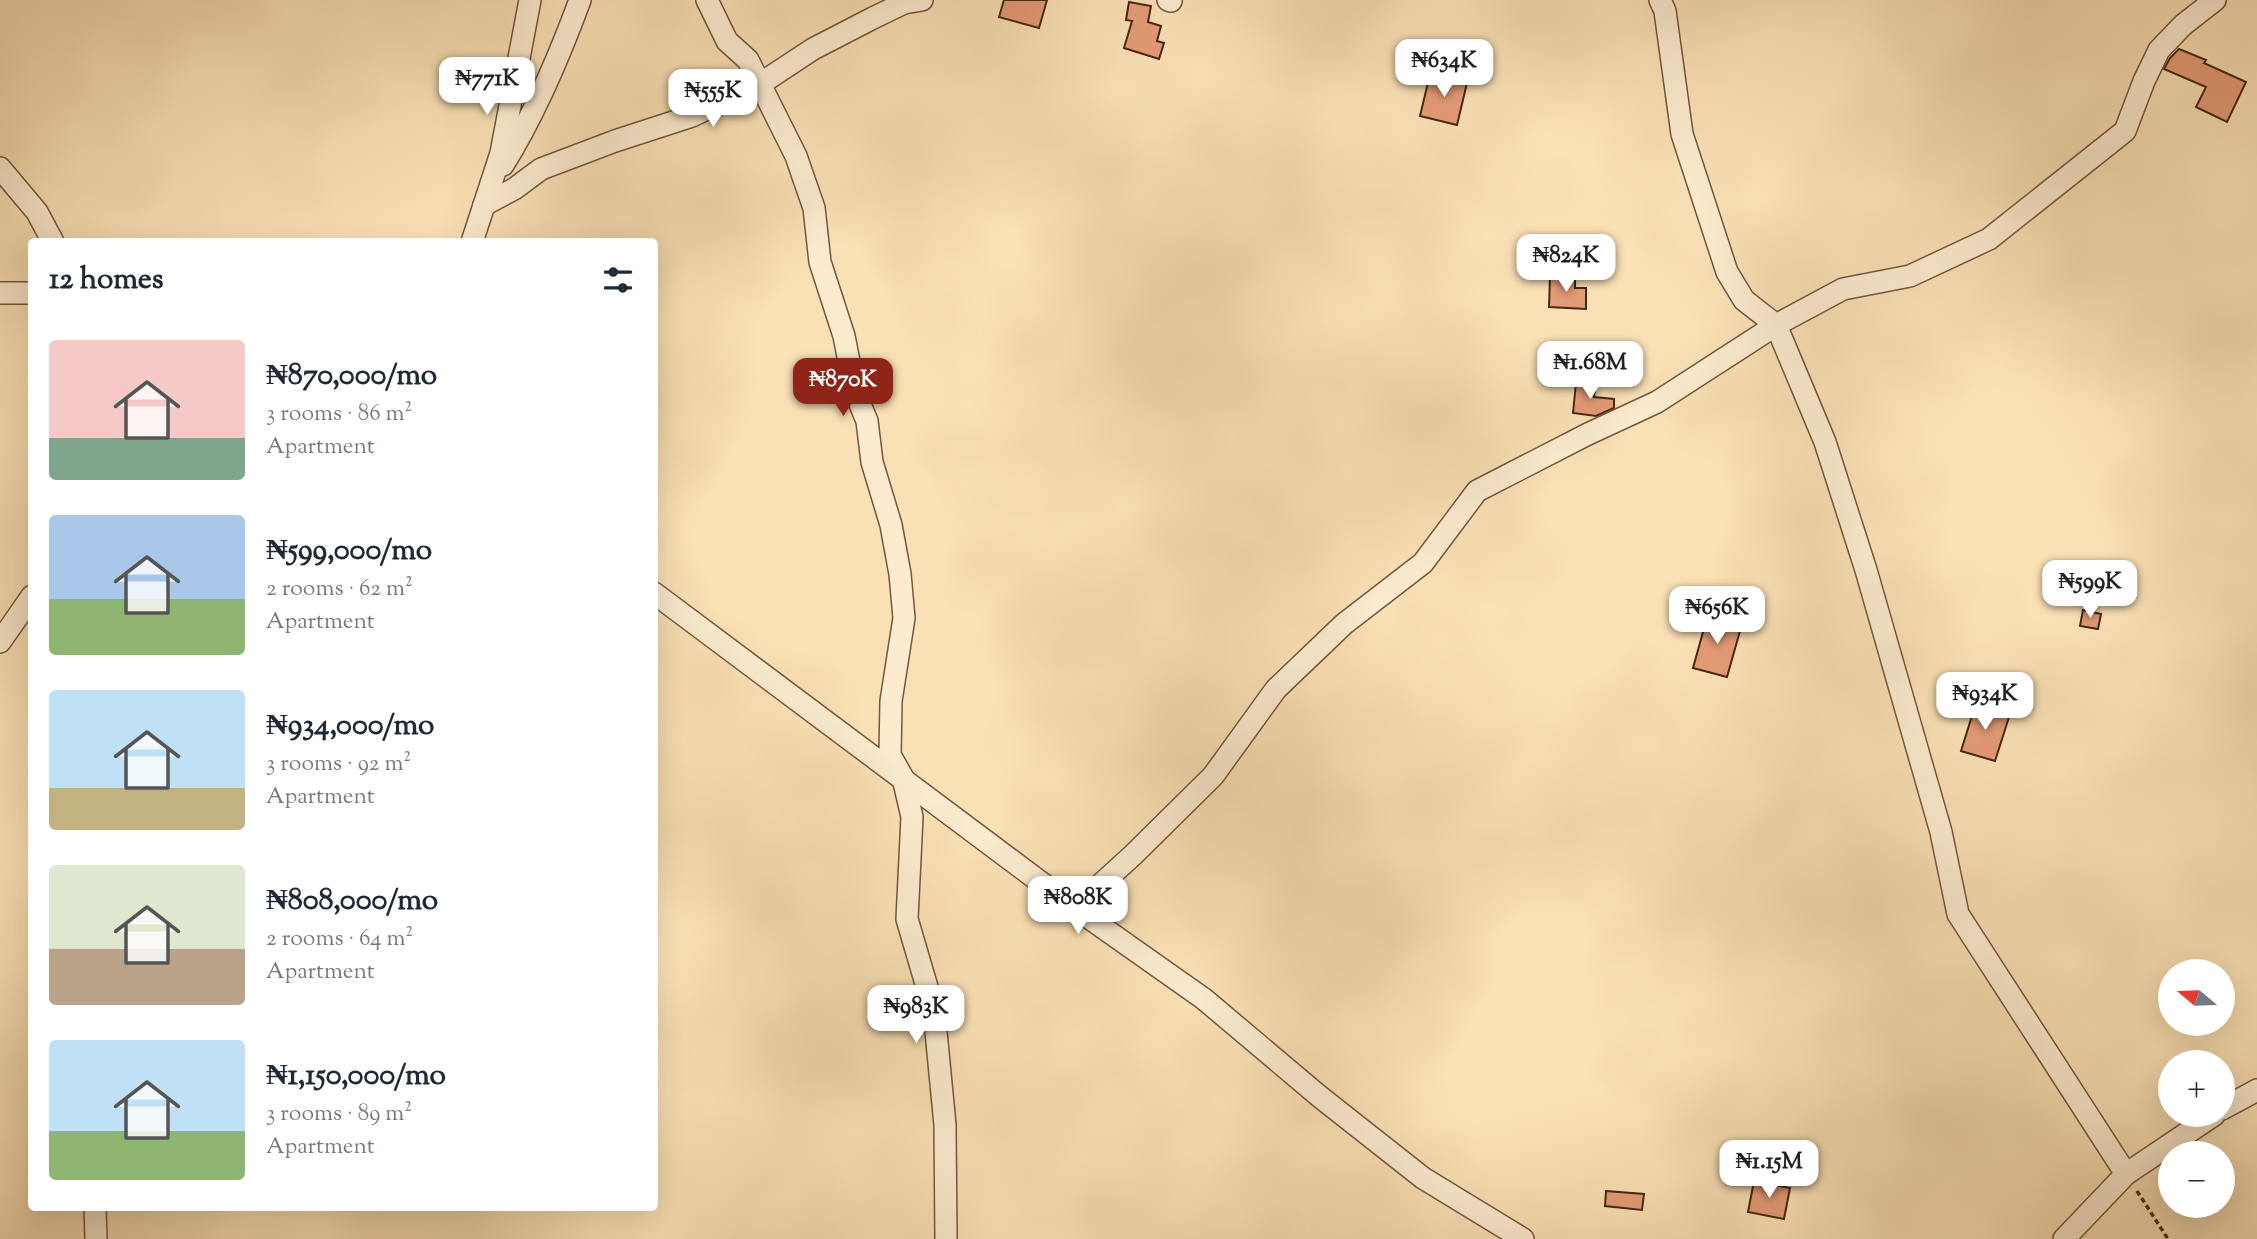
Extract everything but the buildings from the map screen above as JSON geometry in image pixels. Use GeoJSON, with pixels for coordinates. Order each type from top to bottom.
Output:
{"type":"FeatureCollection","features":[{"type":"Feature","properties":{"kind":"street"},"geometry":{"type":"LineString","coordinates":[[473,238],[500,153],[530,0]]}},
{"type":"Feature","properties":{"kind":"street"},"geometry":{"type":"LineString","coordinates":[[486,197],[523,134],[567,36],[580,0]]}},
{"type":"Feature","properties":{"kind":"street"},"geometry":{"type":"LineString","coordinates":[[707,0],[727,41],[748,61],[796,156],[814,208],[820,262],[844,336],[855,392],[867,422],[872,462],[891,525],[900,574],[904,618],[891,701],[890,755],[903,778],[912,817],[907,919],[934,1011],[945,1125],[946,1239]]}},
{"type":"Feature","properties":{"kind":"street"},"geometry":{"type":"LineString","coordinates":[[486,197],[514,189],[541,170],[615,141],[692,116],[760,84],[813,49],[873,18],[904,3],[922,0]]}},
{"type":"Feature","properties":{"kind":"street"},"geometry":{"type":"LineString","coordinates":[[1660,0],[1665,11],[1682,134],[1727,272],[1744,300],[1776,324],[1825,442],[1866,570],[1941,832],[1958,914],[2126,1174]]}},
{"type":"Feature","properties":{"kind":"street"},"geometry":{"type":"LineString","coordinates":[[1075,908],[1213,776],[1276,689],[1344,624],[1423,563],[1476,491],[1657,402],[1776,324],[1843,289],[1910,276],[1989,239],[2125,131],[2144,81],[2160,50],[2183,25],[2215,0]]}},
{"type":"Feature","properties":{"kind":"street"},"geometry":{"type":"LineString","coordinates":[[0,168],[37,212],[51,238]]}},
{"type":"Feature","properties":{"kind":"street"},"geometry":{"type":"LineString","coordinates":[[0,293],[28,293]]}},
{"type":"Feature","properties":{"kind":"street"},"geometry":{"type":"LineString","coordinates":[[658,596],[1075,908],[1204,999],[1319,1096],[1423,1178],[1523,1239]]}},
{"type":"Feature","properties":{"kind":"street"},"geometry":{"type":"LineString","coordinates":[[0,642],[28,602]]}},
{"type":"Feature","properties":{"kind":"street"},"geometry":{"type":"LineString","coordinates":[[2235,1102],[2257,1090]]}},
{"type":"Feature","properties":{"kind":"street"},"geometry":{"type":"LineString","coordinates":[[2064,1239],[2126,1174],[2196,1127]]}},
{"type":"Feature","properties":{"kind":"street"},"geometry":{"type":"LineString","coordinates":[[95,1211],[96,1239]]}},
{"type":"Feature","properties":{"kind":"path"},"geometry":{"type":"LineString","coordinates":[[2126,1174],[2168,1239]]}}]}
